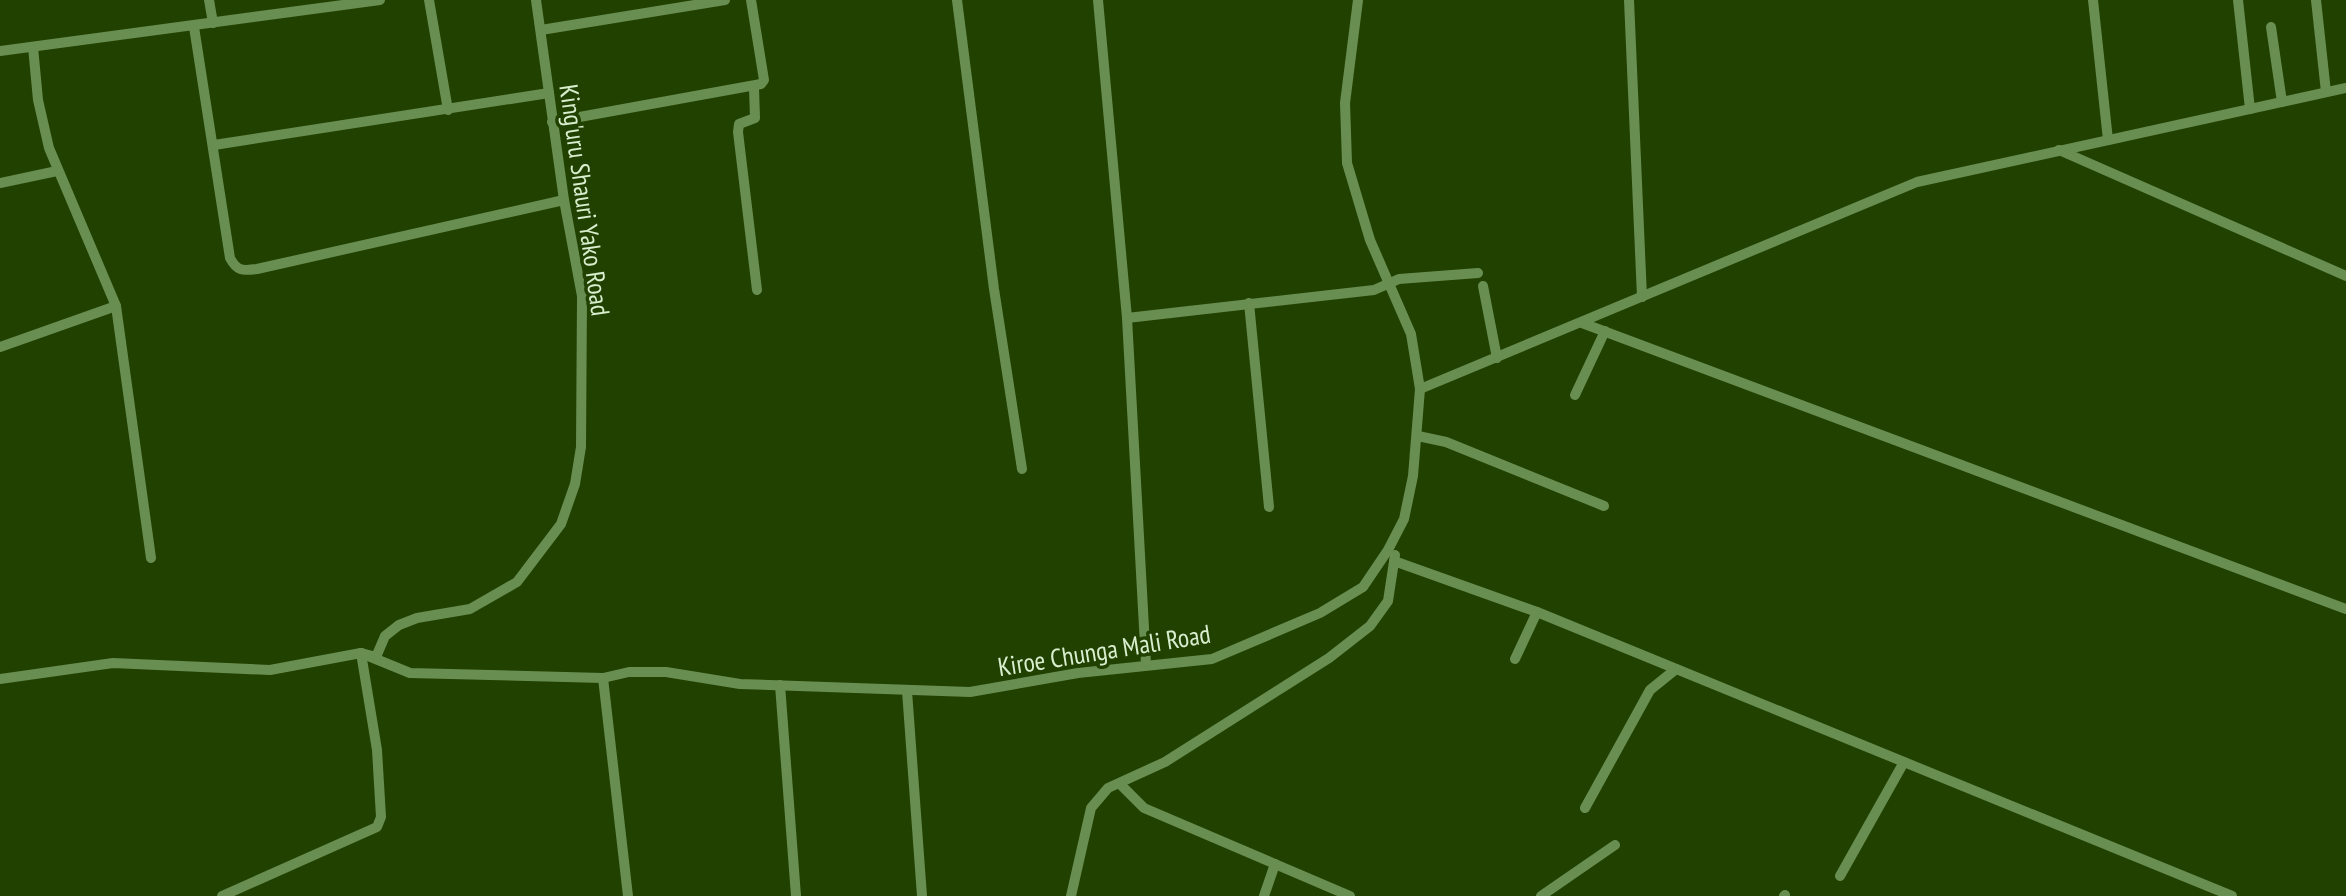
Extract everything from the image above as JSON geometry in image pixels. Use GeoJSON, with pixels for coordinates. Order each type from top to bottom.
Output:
{"type":"FeatureCollection","features":[{"type":"Feature","properties":{"kind":"street"},"geometry":{"type":"LineString","coordinates":[[209,0],[213,23]]}},
{"type":"Feature","properties":{"kind":"street"},"geometry":{"type":"LineString","coordinates":[[0,51],[194,27],[337,3],[380,0]]}},
{"type":"Feature","properties":{"kind":"street"},"geometry":{"type":"LineString","coordinates":[[429,0],[448,110]]}},
{"type":"Feature","properties":{"kind":"street","name":"King'uru Shauri Yako Road"},"geometry":{"type":"LineString","coordinates":[[361,653],[376,657],[385,636],[399,625],[417,618],[470,609],[491,600],[517,582],[561,524],[575,484],[581,447],[583,313],[580,277],[564,200],[536,0]]}},
{"type":"Feature","properties":{"kind":"street"},"geometry":{"type":"LineString","coordinates":[[541,30],[725,0]]}},
{"type":"Feature","properties":{"kind":"street"},"geometry":{"type":"LineString","coordinates":[[552,122],[754,88],[764,80],[751,0]]}},
{"type":"Feature","properties":{"kind":"street"},"geometry":{"type":"LineString","coordinates":[[957,0],[1022,469]]}},
{"type":"Feature","properties":{"kind":"street"},"geometry":{"type":"LineString","coordinates":[[1098,0],[1127,318],[1146,664]]}},
{"type":"Feature","properties":{"kind":"street","name":"Kiroe Chunga Mali Road"},"geometry":{"type":"LineString","coordinates":[[361,653],[410,673],[603,678],[629,672],[666,672],[740,684],[970,692],[1146,664],[1212,659],[1320,613],[1363,587],[1398,530],[1409,498],[1418,436],[1420,389],[1411,334],[1354,193],[1345,145],[1345,103],[1355,39],[1357,0]]}},
{"type":"Feature","properties":{"kind":"street"},"geometry":{"type":"LineString","coordinates":[[1629,0],[1642,298]]}},
{"type":"Feature","properties":{"kind":"street"},"geometry":{"type":"LineString","coordinates":[[2093,0],[2108,140]]}},
{"type":"Feature","properties":{"kind":"street"},"geometry":{"type":"LineString","coordinates":[[2238,0],[2250,109]]}},
{"type":"Feature","properties":{"kind":"street"},"geometry":{"type":"LineString","coordinates":[[2316,0],[2326,92]]}},
{"type":"Feature","properties":{"kind":"street"},"geometry":{"type":"LineString","coordinates":[[194,27],[230,258],[235,268],[243,271],[564,200]]}},
{"type":"Feature","properties":{"kind":"street"},"geometry":{"type":"LineString","coordinates":[[2271,27],[2283,102]]}},
{"type":"Feature","properties":{"kind":"street"},"geometry":{"type":"LineString","coordinates":[[33,47],[38,100],[57,171],[116,306],[151,558]]}},
{"type":"Feature","properties":{"kind":"street"},"geometry":{"type":"LineString","coordinates":[[754,88],[757,114],[755,118],[739,124],[738,132],[757,290]]}},
{"type":"Feature","properties":{"kind":"street"},"geometry":{"type":"LineString","coordinates":[[1420,389],[1894,190],[1926,179],[2346,88]]}},
{"type":"Feature","properties":{"kind":"street"},"geometry":{"type":"LineString","coordinates":[[214,145],[549,93]]}},
{"type":"Feature","properties":{"kind":"street"},"geometry":{"type":"LineString","coordinates":[[2059,150],[2346,276]]}},
{"type":"Feature","properties":{"kind":"street"},"geometry":{"type":"LineString","coordinates":[[0,183],[57,171]]}},
{"type":"Feature","properties":{"kind":"street"},"geometry":{"type":"LineString","coordinates":[[1127,318],[1374,290],[1399,279],[1478,273]]}},
{"type":"Feature","properties":{"kind":"street"},"geometry":{"type":"LineString","coordinates":[[1483,286],[1497,358]]}},
{"type":"Feature","properties":{"kind":"street"},"geometry":{"type":"LineString","coordinates":[[1248,303],[1269,507]]}},
{"type":"Feature","properties":{"kind":"street"},"geometry":{"type":"LineString","coordinates":[[0,347],[116,306]]}},
{"type":"Feature","properties":{"kind":"street"},"geometry":{"type":"LineString","coordinates":[[1582,323],[2346,609]]}},
{"type":"Feature","properties":{"kind":"street"},"geometry":{"type":"LineString","coordinates":[[1575,395],[1605,331]]}},
{"type":"Feature","properties":{"kind":"street"},"geometry":{"type":"LineString","coordinates":[[1418,436],[1458,446],[1604,506]]}},
{"type":"Feature","properties":{"kind":"street"},"geometry":{"type":"LineString","coordinates":[[1071,896],[1091,808],[1108,788],[1165,762],[1329,659],[1370,626],[1388,601],[1398,530]]}},
{"type":"Feature","properties":{"kind":"street"},"geometry":{"type":"LineString","coordinates":[[1394,561],[1537,612],[2232,896]]}},
{"type":"Feature","properties":{"kind":"street"},"geometry":{"type":"LineString","coordinates":[[1515,659],[1537,612]]}},
{"type":"Feature","properties":{"kind":"street"},"geometry":{"type":"LineString","coordinates":[[0,679],[113,663],[270,670],[361,653],[377,750],[381,817],[377,827],[222,896]]}},
{"type":"Feature","properties":{"kind":"street"},"geometry":{"type":"LineString","coordinates":[[1585,808],[1637,709],[1650,690],[1676,669]]}},
{"type":"Feature","properties":{"kind":"street"},"geometry":{"type":"LineString","coordinates":[[603,678],[628,896]]}},
{"type":"Feature","properties":{"kind":"street"},"geometry":{"type":"LineString","coordinates":[[780,685],[796,896]]}},
{"type":"Feature","properties":{"kind":"street"},"geometry":{"type":"LineString","coordinates":[[907,691],[922,896]]}},
{"type":"Feature","properties":{"kind":"street"},"geometry":{"type":"LineString","coordinates":[[1840,876],[1904,762]]}},
{"type":"Feature","properties":{"kind":"street"},"geometry":{"type":"LineString","coordinates":[[1120,784],[1144,808],[1350,896]]}},
{"type":"Feature","properties":{"kind":"street"},"geometry":{"type":"LineString","coordinates":[[1541,896],[1615,845]]}},
{"type":"Feature","properties":{"kind":"street"},"geometry":{"type":"LineString","coordinates":[[1264,896],[1275,864]]}}]}
